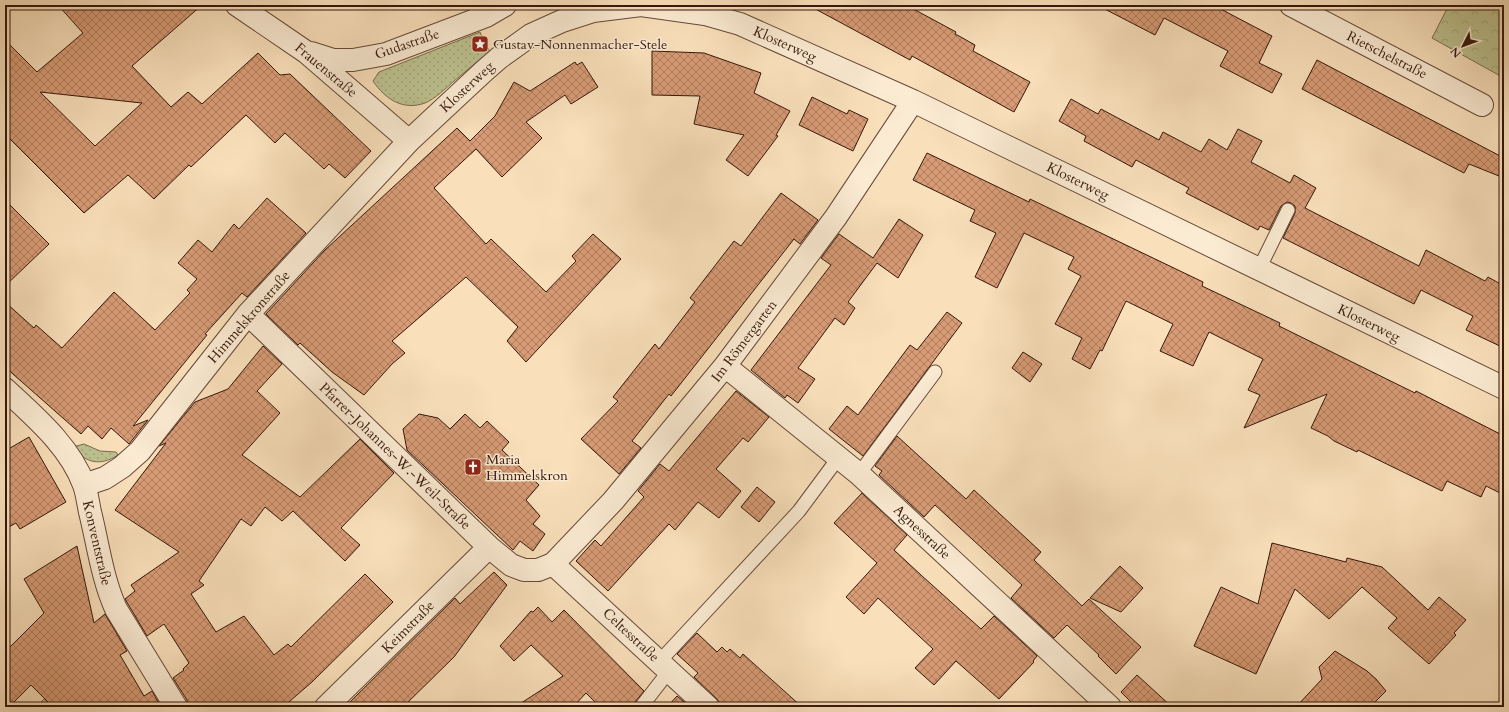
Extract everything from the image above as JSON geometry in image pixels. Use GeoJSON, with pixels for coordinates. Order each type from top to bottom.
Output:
{"type":"FeatureCollection","features":[{"type":"Feature","properties":{"kind":"street","name":"Frauenstraße"},"geometry":{"type":"LineString","coordinates":[[237,5],[306,52],[409,141]]}},
{"type":"Feature","properties":{"kind":"street","name":"Gudastraße"},"geometry":{"type":"LineString","coordinates":[[306,52],[333,60],[353,60],[386,54],[486,16],[505,5]]}},
{"type":"Feature","properties":{"kind":"street","name":"Klosterweg"},"geometry":{"type":"LineString","coordinates":[[409,141],[499,58],[531,35],[562,20],[593,11],[641,5],[705,14],[740,24],[913,101],[1504,388]]}},
{"type":"Feature","properties":{"kind":"street","name":"Rietschelstraße"},"geometry":{"type":"LineString","coordinates":[[1291,5],[1482,105]]}},
{"type":"Feature","properties":{"kind":"street","name":"Im Römergarten"},"geometry":{"type":"LineString","coordinates":[[554,564],[613,501],[725,366],[836,217],[913,101]]}},
{"type":"Feature","properties":{"kind":"street","name":"Himmelskronstraße"},"geometry":{"type":"LineString","coordinates":[[84,485],[105,478],[122,467],[140,451],[248,314],[409,141]]}},
{"type":"Feature","properties":{"kind":"street","name":"Pfarrer-Johannes-W.-Weil-Straße"},"geometry":{"type":"LineString","coordinates":[[248,314],[489,547],[511,565],[524,570],[538,570],[554,564]]}},
{"type":"Feature","properties":{"kind":"street","name":"Agnesstraße"},"geometry":{"type":"LineString","coordinates":[[725,366],[859,474],[1110,707]]}},
{"type":"Feature","properties":{"kind":"street","name":"Konventstraße"},"geometry":{"type":"LineString","coordinates":[[5,389],[34,416],[58,442],[74,466],[84,485],[108,591],[116,608],[176,707]]}},
{"type":"Feature","properties":{"kind":"street","name":"Keimstraße"},"geometry":{"type":"LineString","coordinates":[[326,707],[489,547]]}},
{"type":"Feature","properties":{"kind":"street","name":"Celtesstraße"},"geometry":{"type":"LineString","coordinates":[[554,564],[708,707]]}},
{"type":"Feature","properties":{"kind":"lane"},"geometry":{"type":"LineString","coordinates":[[1259,269],[1288,210]]}},
{"type":"Feature","properties":{"kind":"lane"},"geometry":{"type":"LineString","coordinates":[[859,474],[934,372]]}},
{"type":"Feature","properties":{"kind":"lane"},"geometry":{"type":"LineString","coordinates":[[641,707],[664,666],[799,511],[839,457]]}},
{"type":"Feature","properties":{"kind":"green space"},"geometry":{"type":"Polygon","coordinates":[[[1449,5],[1504,5],[1504,78],[1432,38],[1449,5]]]}},
{"type":"Feature","properties":{"kind":"green space"},"geometry":{"type":"Polygon","coordinates":[[[480,32],[482,43],[490,51],[433,99],[425,103],[409,105],[395,102],[383,93],[373,81],[379,72],[480,32]]]}},
{"type":"Feature","properties":{"kind":"green space"},"geometry":{"type":"Polygon","coordinates":[[[84,444],[100,451],[116,452],[118,455],[106,461],[94,462],[83,457],[73,447],[84,444]]]}},
{"type":"Feature","properties":{"kind":"green space"},"geometry":{"type":"Polygon","coordinates":[[[44,699],[53,707],[36,707],[44,699]]]}},
{"type":"Feature","properties":{"kind":"building"},"geometry":{"type":"Polygon","coordinates":[[[58,5],[202,5],[132,66],[171,107],[188,92],[202,104],[258,53],[280,75],[290,74],[371,151],[345,178],[329,164],[324,169],[285,133],[275,143],[246,115],[191,167],[189,165],[154,199],[128,175],[84,213],[5,134],[5,40],[37,72],[83,33],[58,5]],[[40,92],[95,146],[142,103],[40,92]]]}},
{"type":"Feature","properties":{"kind":"building"},"geometry":{"type":"Polygon","coordinates":[[[808,5],[906,5],[956,32],[955,34],[975,45],[973,51],[1030,82],[1014,112],[912,56],[910,60],[808,5]]]}},
{"type":"Feature","properties":{"kind":"building"},"geometry":{"type":"Polygon","coordinates":[[[1097,5],[1213,5],[1272,36],[1259,63],[1282,74],[1272,93],[1220,66],[1228,51],[1164,18],[1155,35],[1097,5]]]}},
{"type":"Feature","properties":{"kind":"building"},"geometry":{"type":"Polygon","coordinates":[[[652,51],[704,53],[761,73],[754,93],[790,111],[776,135],[778,136],[748,176],[726,160],[744,135],[694,124],[700,96],[652,95],[652,51]]]}},
{"type":"Feature","properties":{"kind":"building"},"geometry":{"type":"Polygon","coordinates":[[[1317,60],[1504,158],[1504,178],[1469,164],[1464,173],[1302,89],[1317,60]]]}},
{"type":"Feature","properties":{"kind":"building"},"geometry":{"type":"Polygon","coordinates":[[[575,62],[577,65],[582,62],[598,87],[571,104],[565,95],[526,122],[542,138],[502,177],[476,149],[434,188],[486,244],[491,239],[546,292],[576,261],[572,256],[593,234],[621,259],[526,362],[507,341],[518,327],[466,277],[392,341],[405,353],[392,364],[364,395],[332,372],[300,343],[298,345],[266,314],[325,250],[457,128],[470,141],[495,116],[514,82],[530,91],[575,62]]]}},
{"type":"Feature","properties":{"kind":"building"},"geometry":{"type":"Polygon","coordinates":[[[812,97],[847,114],[849,110],[868,119],[853,151],[799,125],[812,97]]]}},
{"type":"Feature","properties":{"kind":"building"},"geometry":{"type":"Polygon","coordinates":[[[1071,99],[1098,114],[1101,109],[1159,140],[1163,132],[1201,152],[1209,139],[1227,150],[1238,129],[1262,141],[1251,162],[1290,183],[1294,175],[1316,188],[1305,208],[1419,266],[1426,250],[1485,281],[1488,277],[1504,286],[1504,348],[1466,330],[1473,316],[1421,290],[1414,304],[1283,238],[1295,213],[1295,206],[1291,203],[1287,202],[1281,206],[1269,230],[1260,226],[1258,230],[1186,193],[1189,188],[1136,160],[1132,167],[1084,141],[1086,136],[1059,121],[1071,99]]]}},
{"type":"Feature","properties":{"kind":"building"},"geometry":{"type":"Polygon","coordinates":[[[927,153],[1029,202],[1030,199],[1203,282],[1202,286],[1280,323],[1279,326],[1415,393],[1416,391],[1504,436],[1504,495],[1486,486],[1481,497],[1447,481],[1442,491],[1358,450],[1357,452],[1334,441],[1328,436],[1311,428],[1327,394],[1244,428],[1260,395],[1248,390],[1263,359],[1209,332],[1193,366],[1160,351],[1173,324],[1126,301],[1102,351],[1100,350],[1090,369],[1072,359],[1082,338],[1055,324],[1081,276],[1068,269],[1074,257],[1024,233],[997,288],[975,277],[996,233],[970,221],[975,210],[913,180],[927,153]]]}},
{"type":"Feature","properties":{"kind":"building"},"geometry":{"type":"Polygon","coordinates":[[[781,193],[818,220],[800,244],[794,239],[671,396],[669,394],[632,441],[641,448],[619,474],[581,439],[618,401],[613,397],[655,344],[659,349],[695,302],[690,298],[734,241],[741,246],[781,193]]]}},
{"type":"Feature","properties":{"kind":"building"},"geometry":{"type":"Polygon","coordinates":[[[267,198],[306,233],[247,297],[242,293],[205,334],[207,335],[133,426],[148,420],[129,444],[111,428],[102,439],[88,426],[81,434],[5,367],[5,302],[34,328],[36,325],[62,348],[114,292],[155,330],[190,293],[187,290],[197,279],[178,263],[198,240],[212,252],[234,224],[239,229],[267,198]]]}},
{"type":"Feature","properties":{"kind":"building"},"geometry":{"type":"Polygon","coordinates":[[[5,200],[49,244],[5,286],[5,200]]]}},
{"type":"Feature","properties":{"kind":"building"},"geometry":{"type":"Polygon","coordinates":[[[899,219],[923,235],[898,278],[877,263],[848,302],[855,308],[844,325],[835,318],[798,368],[815,379],[798,403],[787,395],[785,398],[751,370],[831,265],[821,258],[839,234],[873,258],[899,219]]]}},
{"type":"Feature","properties":{"kind":"building"},"geometry":{"type":"Polygon","coordinates":[[[947,312],[962,323],[863,456],[829,429],[847,406],[858,415],[910,345],[917,350],[947,312]]]}},
{"type":"Feature","properties":{"kind":"building"},"geometry":{"type":"Polygon","coordinates":[[[263,346],[282,364],[257,391],[280,413],[242,455],[300,497],[360,439],[394,473],[341,528],[360,545],[345,561],[293,511],[282,521],[265,507],[251,526],[241,519],[199,581],[204,585],[191,594],[216,632],[244,616],[274,655],[288,644],[291,647],[365,574],[393,602],[312,682],[283,707],[188,707],[187,700],[173,678],[184,670],[183,669],[189,663],[164,624],[147,636],[125,599],[135,591],[131,585],[179,552],[115,510],[166,443],[159,446],[195,402],[228,389],[263,346]]]}},
{"type":"Feature","properties":{"kind":"building"},"geometry":{"type":"Polygon","coordinates":[[[1023,352],[1042,364],[1030,382],[1012,368],[1023,352]]]}},
{"type":"Feature","properties":{"kind":"building"},"geometry":{"type":"Polygon","coordinates":[[[736,391],[769,417],[748,442],[743,438],[716,469],[741,491],[719,518],[698,502],[675,530],[669,524],[608,591],[576,561],[595,540],[601,546],[644,497],[638,491],[660,464],[669,471],[736,391]]]}},
{"type":"Feature","properties":{"kind":"building","name":"Maria Himmelskron"},"geometry":{"type":"Polygon","coordinates":[[[419,414],[438,418],[450,429],[465,414],[480,428],[487,421],[509,442],[502,450],[539,485],[526,500],[540,516],[533,524],[545,534],[533,551],[520,541],[513,550],[407,450],[403,429],[419,414]]]}},
{"type":"Feature","properties":{"kind":"building"},"geometry":{"type":"Polygon","coordinates":[[[897,436],[966,499],[974,490],[1041,552],[1034,560],[1082,606],[1089,599],[1141,647],[1116,674],[1098,656],[1099,655],[1067,625],[1054,638],[1011,598],[1022,585],[935,505],[924,517],[879,475],[882,471],[875,466],[897,436]]]}},
{"type":"Feature","properties":{"kind":"building"},"geometry":{"type":"Polygon","coordinates":[[[29,437],[66,502],[20,529],[16,523],[5,529],[5,451],[29,437]]]}},
{"type":"Feature","properties":{"kind":"building"},"geometry":{"type":"Polygon","coordinates":[[[757,487],[775,502],[759,522],[741,507],[757,487]]]}},
{"type":"Feature","properties":{"kind":"building"},"geometry":{"type":"Polygon","coordinates":[[[862,493],[907,535],[894,550],[981,629],[994,616],[1037,656],[1033,661],[1034,662],[999,699],[956,661],[934,685],[915,668],[933,649],[878,598],[864,614],[846,597],[877,563],[834,523],[862,493]]]}},
{"type":"Feature","properties":{"kind":"building"},"geometry":{"type":"Polygon","coordinates":[[[1272,543],[1346,562],[1347,558],[1382,567],[1428,610],[1439,597],[1466,620],[1454,633],[1456,635],[1429,664],[1388,628],[1397,618],[1362,587],[1329,619],[1295,589],[1256,674],[1194,646],[1221,587],[1258,604],[1272,543]]]}},
{"type":"Feature","properties":{"kind":"building"},"geometry":{"type":"Polygon","coordinates":[[[77,546],[94,623],[105,614],[127,651],[120,655],[144,696],[152,691],[161,707],[53,707],[31,685],[9,707],[5,707],[5,652],[44,613],[24,579],[77,546]]]}},
{"type":"Feature","properties":{"kind":"building"},"geometry":{"type":"Polygon","coordinates":[[[1120,566],[1143,588],[1121,612],[1090,598],[1120,566]]]}},
{"type":"Feature","properties":{"kind":"building"},"geometry":{"type":"Polygon","coordinates":[[[494,572],[507,585],[454,657],[403,707],[345,707],[455,598],[460,604],[494,572]]]}},
{"type":"Feature","properties":{"kind":"building"},"geometry":{"type":"Polygon","coordinates":[[[538,607],[552,622],[564,610],[644,691],[633,707],[600,707],[586,693],[573,707],[515,707],[563,676],[531,645],[514,661],[500,646],[531,611],[533,612],[538,607]]]}},
{"type":"Feature","properties":{"kind":"building"},"geometry":{"type":"Polygon","coordinates":[[[697,633],[717,652],[722,647],[727,652],[730,649],[740,658],[743,654],[802,707],[720,707],[720,703],[716,698],[694,677],[698,673],[677,654],[697,633]]]}},
{"type":"Feature","properties":{"kind":"building"},"geometry":{"type":"Polygon","coordinates":[[[1335,651],[1367,671],[1386,691],[1370,707],[1296,707],[1322,679],[1319,667],[1335,651]]]}},
{"type":"Feature","properties":{"kind":"building"},"geometry":{"type":"Polygon","coordinates":[[[1137,675],[1172,707],[1136,707],[1121,692],[1137,675]]]}},
{"type":"Feature","properties":{"kind":"building"},"geometry":{"type":"Polygon","coordinates":[[[677,696],[690,707],[667,707],[677,696]]]}},
{"type":"Feature","properties":{"kind":"place","name":"Gustav-Nonnenmacher-Stele"},"geometry":{"type":"Point","coordinates":[480,44]}},
{"type":"Feature","properties":{"kind":"place","name":"Maria Himmelskron"},"geometry":{"type":"Point","coordinates":[473,467]}}]}
